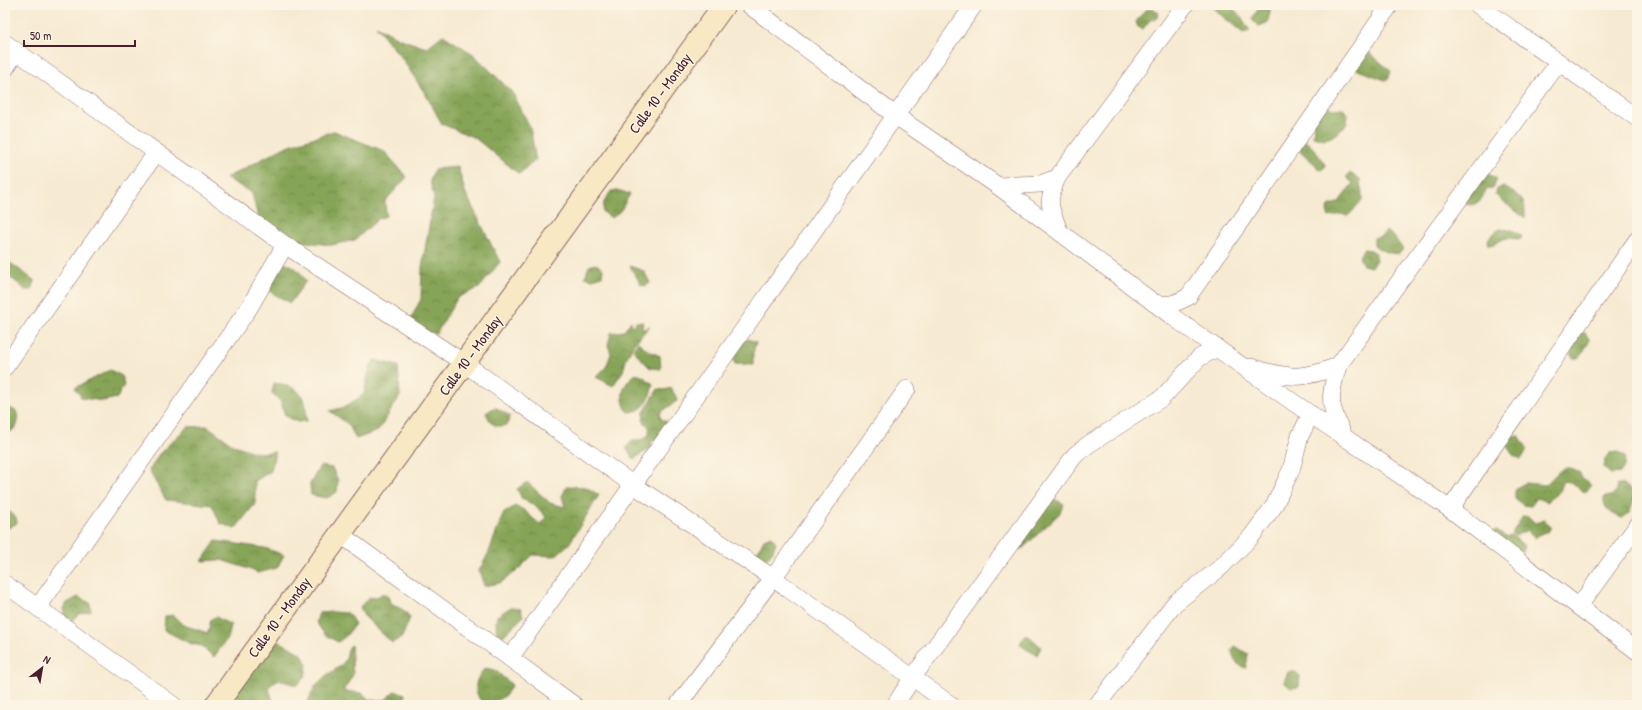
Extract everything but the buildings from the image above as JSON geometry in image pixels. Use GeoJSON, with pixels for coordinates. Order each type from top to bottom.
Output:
{"type":"FeatureCollection","features":[{"type":"Feature","properties":{"kind":"street","name":"Calle 10 - Monday"},"geometry":{"type":"LineString","coordinates":[[216,705],[724,5]]}},
{"type":"Feature","properties":{"kind":"street"},"geometry":{"type":"LineString","coordinates":[[749,5],[896,116],[998,186],[1193,331],[1450,509],[1637,651]]}},
{"type":"Feature","properties":{"kind":"street"},"geometry":{"type":"LineString","coordinates":[[510,658],[632,484],[974,5]]}},
{"type":"Feature","properties":{"kind":"street"},"geometry":{"type":"LineString","coordinates":[[1059,231],[1049,200],[1057,178],[1185,5]]}},
{"type":"Feature","properties":{"kind":"street"},"geometry":{"type":"LineString","coordinates":[[1154,302],[1175,304],[1188,297],[1390,5]]}},
{"type":"Feature","properties":{"kind":"street"},"geometry":{"type":"LineString","coordinates":[[1478,5],[1637,118]]}},
{"type":"Feature","properties":{"kind":"street"},"geometry":{"type":"LineString","coordinates":[[5,69],[11,48],[285,245],[464,363],[632,484],[773,578],[951,705]]}},
{"type":"Feature","properties":{"kind":"street"},"geometry":{"type":"LineString","coordinates":[[1344,437],[1333,412],[1330,400],[1338,366],[1559,62]]}},
{"type":"Feature","properties":{"kind":"street"},"geometry":{"type":"LineString","coordinates":[[5,367],[156,153]]}},
{"type":"Feature","properties":{"kind":"street"},"geometry":{"type":"LineString","coordinates":[[998,186],[1040,184],[1057,178]]}},
{"type":"Feature","properties":{"kind":"street"},"geometry":{"type":"LineString","coordinates":[[1450,509],[1637,240]]}},
{"type":"Feature","properties":{"kind":"street"},"geometry":{"type":"LineString","coordinates":[[38,607],[249,308],[285,245]]}},
{"type":"Feature","properties":{"kind":"street"},"geometry":{"type":"LineString","coordinates":[[1188,297],[1189,315],[1193,331]]}},
{"type":"Feature","properties":{"kind":"street"},"geometry":{"type":"LineString","coordinates":[[895,705],[912,677],[1075,455],[1089,444],[1162,398],[1199,358],[1217,348]]}},
{"type":"Feature","properties":{"kind":"street"},"geometry":{"type":"LineString","coordinates":[[1239,363],[1295,377],[1319,373],[1338,366]]}},
{"type":"Feature","properties":{"kind":"street"},"geometry":{"type":"LineString","coordinates":[[678,705],[773,578],[907,389]]}},
{"type":"Feature","properties":{"kind":"street"},"geometry":{"type":"LineString","coordinates":[[1098,705],[1175,603],[1220,568],[1251,537],[1274,506],[1291,470],[1300,436],[1311,414]]}},
{"type":"Feature","properties":{"kind":"street"},"geometry":{"type":"LineString","coordinates":[[1579,606],[1637,526]]}},
{"type":"Feature","properties":{"kind":"street"},"geometry":{"type":"LineString","coordinates":[[340,534],[574,705]]}},
{"type":"Feature","properties":{"kind":"street"},"geometry":{"type":"LineString","coordinates":[[5,584],[173,705]]}},
{"type":"Feature","properties":{"kind":"green space"},"geometry":{"type":"Polygon","coordinates":[[[1209,5],[1230,5],[1242,18],[1250,31],[1243,33],[1209,5]]]}},
{"type":"Feature","properties":{"kind":"green space"},"geometry":{"type":"Polygon","coordinates":[[[1261,5],[1270,5],[1270,13],[1267,23],[1259,26],[1253,21],[1253,17],[1261,5]]]}},
{"type":"Feature","properties":{"kind":"green space"},"geometry":{"type":"Polygon","coordinates":[[[1153,9],[1159,13],[1156,19],[1150,20],[1143,29],[1138,27],[1136,22],[1145,10],[1153,9]]]}},
{"type":"Feature","properties":{"kind":"green space"},"geometry":{"type":"Polygon","coordinates":[[[376,26],[398,38],[426,48],[443,35],[473,54],[513,93],[530,127],[536,160],[519,174],[475,138],[442,124],[426,95],[403,60],[376,26]]]}},
{"type":"Feature","properties":{"kind":"green space"},"geometry":{"type":"Polygon","coordinates":[[[1367,51],[1391,71],[1389,78],[1385,80],[1358,70],[1355,61],[1367,51]]]}},
{"type":"Feature","properties":{"kind":"green space"},"geometry":{"type":"Polygon","coordinates":[[[1328,105],[1332,109],[1343,108],[1348,115],[1347,124],[1331,137],[1323,139],[1318,138],[1312,135],[1315,130],[1312,122],[1328,105]]]}},
{"type":"Feature","properties":{"kind":"green space"},"geometry":{"type":"Polygon","coordinates":[[[334,131],[384,151],[407,177],[385,201],[386,216],[378,219],[355,240],[332,245],[296,241],[258,218],[252,193],[226,178],[287,146],[334,131]]]}},
{"type":"Feature","properties":{"kind":"green space"},"geometry":{"type":"Polygon","coordinates":[[[1301,139],[1312,147],[1318,154],[1326,166],[1322,170],[1318,169],[1316,165],[1299,150],[1301,139]]]}},
{"type":"Feature","properties":{"kind":"green space"},"geometry":{"type":"Polygon","coordinates":[[[458,167],[465,192],[500,262],[479,288],[458,297],[436,334],[407,326],[421,299],[422,267],[434,197],[430,181],[434,169],[458,167]]]}},
{"type":"Feature","properties":{"kind":"green space"},"geometry":{"type":"Polygon","coordinates":[[[1481,172],[1497,179],[1493,189],[1487,189],[1483,197],[1477,203],[1470,205],[1466,204],[1462,201],[1481,172]]]}},
{"type":"Feature","properties":{"kind":"green space"},"geometry":{"type":"Polygon","coordinates":[[[1350,173],[1360,180],[1362,201],[1347,216],[1341,214],[1329,217],[1327,211],[1329,206],[1339,202],[1353,183],[1346,177],[1350,173]]]}},
{"type":"Feature","properties":{"kind":"green space"},"geometry":{"type":"Polygon","coordinates":[[[1504,187],[1521,199],[1524,206],[1525,218],[1495,194],[1497,189],[1504,187]]]}},
{"type":"Feature","properties":{"kind":"green space"},"geometry":{"type":"Polygon","coordinates":[[[617,190],[630,194],[621,210],[612,218],[603,212],[604,202],[611,191],[617,190]]]}},
{"type":"Feature","properties":{"kind":"green space"},"geometry":{"type":"Polygon","coordinates":[[[1499,229],[1512,230],[1522,236],[1521,239],[1505,238],[1489,245],[1488,239],[1499,229]]]}},
{"type":"Feature","properties":{"kind":"green space"},"geometry":{"type":"Polygon","coordinates":[[[1386,231],[1394,237],[1403,249],[1399,254],[1386,252],[1374,245],[1374,238],[1382,236],[1386,231]]]}},
{"type":"Feature","properties":{"kind":"green space"},"geometry":{"type":"Polygon","coordinates":[[[1363,249],[1371,250],[1376,253],[1376,260],[1371,267],[1363,265],[1359,257],[1363,249]]]}},
{"type":"Feature","properties":{"kind":"green space"},"geometry":{"type":"Polygon","coordinates":[[[5,259],[35,281],[32,290],[25,290],[5,274],[5,259]]]}},
{"type":"Feature","properties":{"kind":"green space"},"geometry":{"type":"Polygon","coordinates":[[[279,262],[296,268],[306,281],[290,303],[264,288],[279,262]]]}},
{"type":"Feature","properties":{"kind":"green space"},"geometry":{"type":"Polygon","coordinates":[[[596,264],[603,269],[602,276],[593,279],[585,277],[589,266],[596,264]]]}},
{"type":"Feature","properties":{"kind":"green space"},"geometry":{"type":"Polygon","coordinates":[[[630,266],[644,271],[650,283],[645,286],[640,284],[630,266]]]}},
{"type":"Feature","properties":{"kind":"green space"},"geometry":{"type":"Polygon","coordinates":[[[631,321],[632,326],[636,322],[643,322],[642,330],[650,326],[633,345],[627,357],[623,371],[613,386],[596,377],[606,367],[611,354],[608,345],[611,333],[624,331],[631,321]]]}},
{"type":"Feature","properties":{"kind":"green space"},"geometry":{"type":"Polygon","coordinates":[[[1581,333],[1585,333],[1589,339],[1588,344],[1579,358],[1573,358],[1570,354],[1581,333]]]}},
{"type":"Feature","properties":{"kind":"green space"},"geometry":{"type":"Polygon","coordinates":[[[747,339],[756,342],[753,353],[753,365],[735,364],[732,358],[736,348],[747,339]]]}},
{"type":"Feature","properties":{"kind":"green space"},"geometry":{"type":"Polygon","coordinates":[[[638,342],[649,351],[660,356],[661,369],[650,368],[633,350],[638,342]]]}},
{"type":"Feature","properties":{"kind":"green space"},"geometry":{"type":"Polygon","coordinates":[[[374,360],[398,366],[400,396],[378,431],[356,439],[349,425],[330,411],[345,407],[364,394],[369,370],[374,360]]]}},
{"type":"Feature","properties":{"kind":"green space"},"geometry":{"type":"Polygon","coordinates":[[[110,370],[122,376],[124,385],[117,398],[103,401],[82,398],[75,388],[110,370]]]}},
{"type":"Feature","properties":{"kind":"green space"},"geometry":{"type":"Polygon","coordinates":[[[636,374],[644,377],[653,384],[646,404],[639,410],[628,412],[623,401],[623,391],[628,382],[636,374]]]}},
{"type":"Feature","properties":{"kind":"green space"},"geometry":{"type":"Polygon","coordinates":[[[274,383],[283,384],[296,390],[300,394],[305,405],[307,421],[297,422],[285,415],[281,402],[272,393],[274,383]]]}},
{"type":"Feature","properties":{"kind":"green space"},"geometry":{"type":"Polygon","coordinates":[[[671,388],[678,400],[660,413],[661,419],[666,421],[669,426],[659,439],[651,441],[652,447],[634,459],[626,448],[632,441],[644,439],[649,434],[649,427],[643,421],[644,412],[658,389],[664,390],[671,388]]]}},
{"type":"Feature","properties":{"kind":"green space"},"geometry":{"type":"Polygon","coordinates":[[[5,406],[16,411],[18,418],[16,427],[9,432],[5,431],[5,406]]]}},
{"type":"Feature","properties":{"kind":"green space"},"geometry":{"type":"Polygon","coordinates":[[[495,407],[510,416],[507,425],[496,426],[490,420],[486,413],[495,407]]]}},
{"type":"Feature","properties":{"kind":"green space"},"geometry":{"type":"Polygon","coordinates":[[[207,426],[234,445],[257,453],[275,452],[271,471],[255,481],[255,504],[235,529],[220,523],[212,505],[166,500],[149,471],[159,454],[187,427],[207,426]]]}},
{"type":"Feature","properties":{"kind":"green space"},"geometry":{"type":"Polygon","coordinates":[[[1519,435],[1526,447],[1526,453],[1521,459],[1513,455],[1506,445],[1512,436],[1519,435]]]}},
{"type":"Feature","properties":{"kind":"green space"},"geometry":{"type":"Polygon","coordinates":[[[1617,452],[1625,457],[1624,467],[1620,473],[1611,474],[1604,468],[1605,459],[1609,453],[1617,452]]]}},
{"type":"Feature","properties":{"kind":"green space"},"geometry":{"type":"Polygon","coordinates":[[[320,466],[332,468],[338,480],[337,492],[327,498],[311,495],[310,484],[320,466]]]}},
{"type":"Feature","properties":{"kind":"green space"},"geometry":{"type":"Polygon","coordinates":[[[1565,468],[1571,468],[1580,473],[1581,477],[1590,484],[1590,488],[1585,492],[1572,483],[1566,481],[1562,482],[1559,492],[1546,502],[1537,498],[1531,506],[1523,505],[1515,499],[1515,491],[1518,487],[1525,483],[1545,485],[1559,471],[1565,468]]]}},
{"type":"Feature","properties":{"kind":"green space"},"geometry":{"type":"Polygon","coordinates":[[[527,482],[550,503],[565,507],[562,496],[567,486],[586,487],[599,495],[569,544],[555,556],[533,555],[517,571],[500,583],[484,586],[479,571],[489,552],[503,514],[515,506],[525,511],[540,524],[546,517],[536,506],[522,499],[517,489],[527,482]]]}},
{"type":"Feature","properties":{"kind":"green space"},"geometry":{"type":"Polygon","coordinates":[[[1623,484],[1637,494],[1637,498],[1628,514],[1622,518],[1609,511],[1605,505],[1604,498],[1613,495],[1617,490],[1616,486],[1623,484]]]}},
{"type":"Feature","properties":{"kind":"green space"},"geometry":{"type":"Polygon","coordinates":[[[1048,496],[1064,504],[1059,514],[1022,549],[1016,544],[1048,496]]]}},
{"type":"Feature","properties":{"kind":"green space"},"geometry":{"type":"Polygon","coordinates":[[[5,508],[16,517],[17,523],[5,530],[5,508]]]}},
{"type":"Feature","properties":{"kind":"green space"},"geometry":{"type":"Polygon","coordinates":[[[1523,516],[1529,517],[1535,523],[1545,520],[1551,526],[1549,531],[1542,533],[1535,538],[1527,530],[1515,536],[1512,533],[1523,516]]]}},
{"type":"Feature","properties":{"kind":"green space"},"geometry":{"type":"Polygon","coordinates":[[[1495,530],[1506,537],[1512,535],[1525,547],[1522,554],[1489,541],[1495,530]]]}},
{"type":"Feature","properties":{"kind":"green space"},"geometry":{"type":"Polygon","coordinates":[[[771,536],[776,542],[773,551],[762,564],[750,558],[752,553],[758,551],[764,539],[771,536]]]}},
{"type":"Feature","properties":{"kind":"green space"},"geometry":{"type":"Polygon","coordinates":[[[216,541],[265,548],[284,555],[277,568],[258,573],[221,560],[202,561],[216,541]]]}},
{"type":"Feature","properties":{"kind":"green space"},"geometry":{"type":"Polygon","coordinates":[[[383,593],[388,595],[390,603],[405,611],[410,618],[402,637],[392,643],[364,616],[360,607],[368,598],[377,597],[383,593]]]}},
{"type":"Feature","properties":{"kind":"green space"},"geometry":{"type":"Polygon","coordinates":[[[78,597],[90,603],[91,611],[79,614],[71,622],[63,615],[65,604],[78,597]]]}},
{"type":"Feature","properties":{"kind":"green space"},"geometry":{"type":"Polygon","coordinates":[[[511,607],[521,609],[523,617],[502,637],[497,636],[497,616],[511,607]]]}},
{"type":"Feature","properties":{"kind":"green space"},"geometry":{"type":"Polygon","coordinates":[[[319,613],[348,613],[355,624],[346,636],[338,642],[325,635],[316,622],[319,613]]]}},
{"type":"Feature","properties":{"kind":"green space"},"geometry":{"type":"Polygon","coordinates":[[[173,615],[183,625],[208,633],[211,619],[216,617],[231,625],[229,636],[214,657],[201,646],[189,643],[164,630],[165,616],[173,615]]]}},
{"type":"Feature","properties":{"kind":"green space"},"geometry":{"type":"Polygon","coordinates":[[[1024,636],[1029,636],[1041,647],[1037,655],[1020,644],[1024,636]]]}},
{"type":"Feature","properties":{"kind":"green space"},"geometry":{"type":"Polygon","coordinates":[[[279,641],[302,654],[307,665],[305,678],[297,685],[278,680],[268,687],[275,705],[245,705],[234,694],[251,659],[279,641]]]}},
{"type":"Feature","properties":{"kind":"green space"},"geometry":{"type":"Polygon","coordinates":[[[351,645],[353,675],[343,691],[362,693],[370,700],[385,700],[394,691],[405,694],[405,705],[307,705],[316,685],[326,675],[344,662],[348,649],[351,645]]]}},
{"type":"Feature","properties":{"kind":"green space"},"geometry":{"type":"Polygon","coordinates":[[[1235,646],[1248,654],[1246,668],[1237,664],[1233,657],[1232,650],[1235,646]]]}},
{"type":"Feature","properties":{"kind":"green space"},"geometry":{"type":"Polygon","coordinates":[[[485,668],[495,670],[512,685],[505,696],[491,703],[480,700],[476,691],[477,680],[485,668]]]}},
{"type":"Feature","properties":{"kind":"green space"},"geometry":{"type":"Polygon","coordinates":[[[1288,672],[1295,672],[1300,676],[1299,687],[1291,688],[1284,682],[1288,672]]]}}]}
